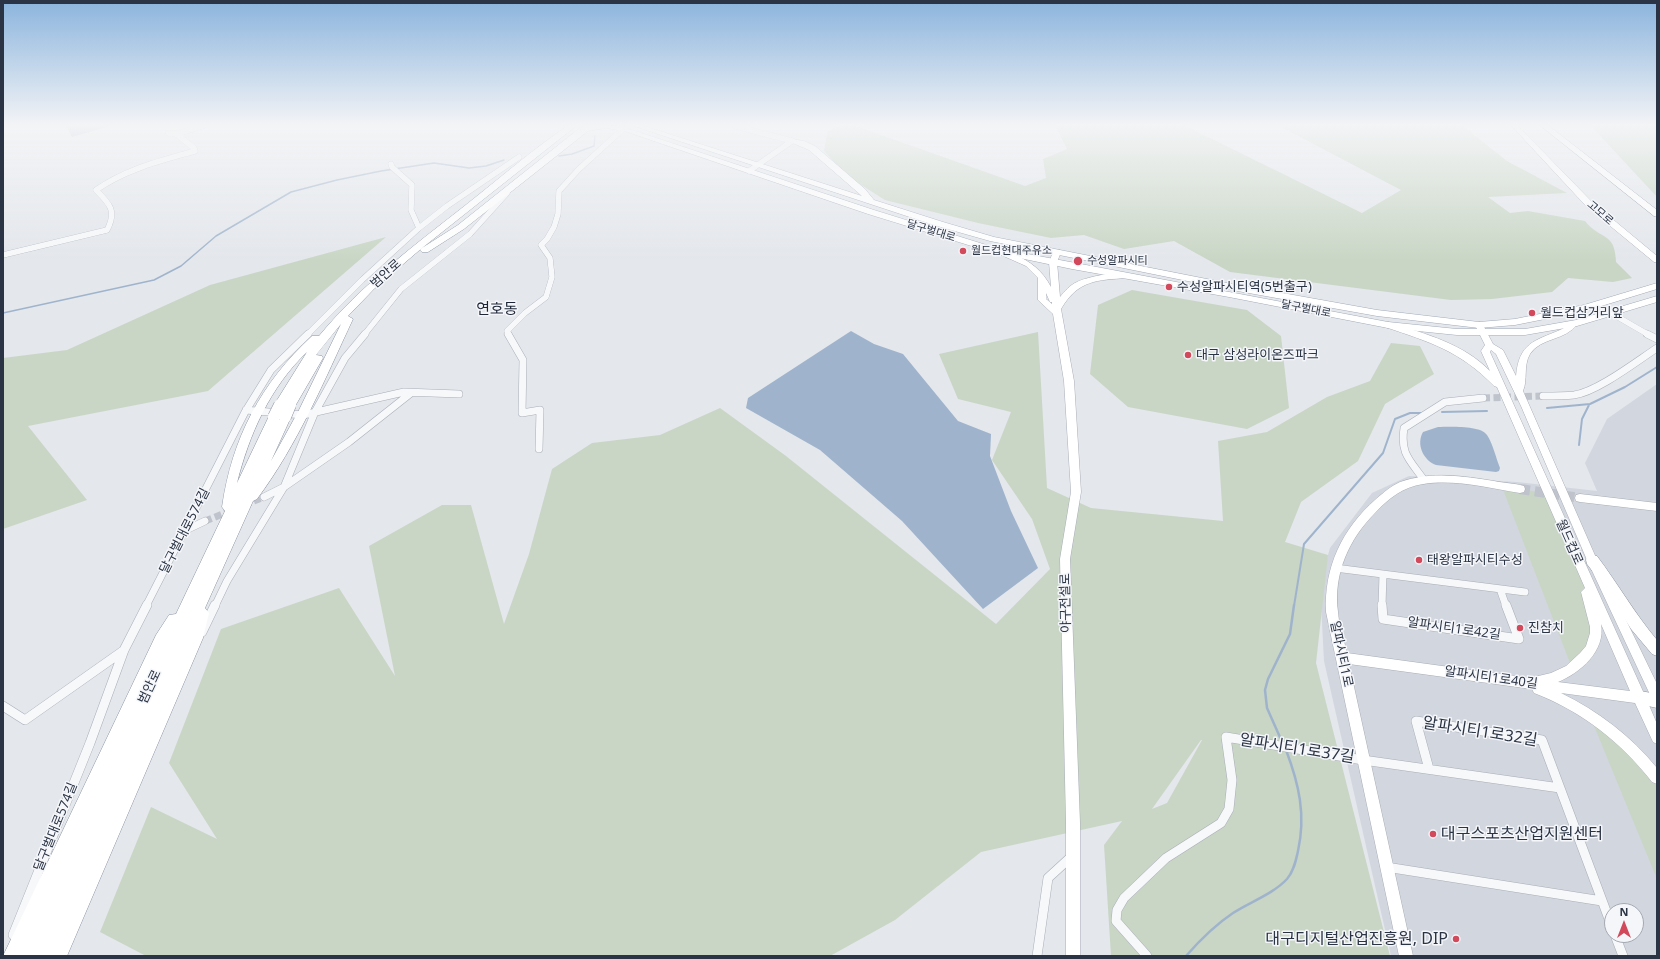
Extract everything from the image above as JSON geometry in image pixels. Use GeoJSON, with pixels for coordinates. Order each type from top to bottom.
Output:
{"type":"FeatureCollection","features":[{"type":"Feature","properties":{"kind":"highway","name":"범안로"},"geometry":{"type":"LineString","coordinates":[[41,956],[202,587],[228,516],[282,411],[344,318],[386,282],[415,253],[512,171]]}},
{"type":"Feature","properties":{"kind":"highway"},"geometry":{"type":"LineString","coordinates":[[415,253],[461,227],[531,171]]}},
{"type":"Feature","properties":{"kind":"highway"},"geometry":{"type":"LineString","coordinates":[[1602,171],[1657,214]]}},
{"type":"Feature","properties":{"kind":"highway"},"geometry":{"type":"LineString","coordinates":[[1609,171],[1657,208]]}},
{"type":"Feature","properties":{"kind":"highway"},"geometry":{"type":"LineString","coordinates":[[228,516],[230,485],[244,442],[252,410],[292,362],[312,341],[344,318]]}},
{"type":"Feature","properties":{"kind":"highway"},"geometry":{"type":"LineString","coordinates":[[242,511],[268,478],[309,414],[319,379],[344,318]]}},
{"type":"Feature","properties":{"kind":"highway","name":"범안로"},"geometry":{"type":"LineString","coordinates":[[25,956],[202,587],[242,511],[282,411]]}},
{"type":"Feature","properties":{"kind":"highway"},"geometry":{"type":"LineString","coordinates":[[1592,560],[1612,585],[1636,625],[1657,650]]}},
{"type":"Feature","properties":{"kind":"highway"},"geometry":{"type":"LineString","coordinates":[[58,956],[196,638],[202,587]]}},
{"type":"Feature","properties":{"kind":"highway"},"geometry":{"type":"LineString","coordinates":[[12,956],[161,639],[202,587]]}},
{"type":"Feature","properties":{"kind":"highway"},"geometry":{"type":"LineString","coordinates":[[1640,698],[1657,701]]}},
{"type":"Feature","properties":{"kind":"main road","name":"달구벌대로"},"geometry":{"type":"LineString","coordinates":[[749,171],[932,232],[1000,251],[1055,257],[1377,313],[1479,324],[1515,322],[1564,313],[1657,286]]}},
{"type":"Feature","properties":{"kind":"main road","name":"달구벌대로"},"geometry":{"type":"LineString","coordinates":[[776,171],[993,240],[1128,276],[1388,325],[1426,330],[1483,333],[1525,332],[1573,324],[1657,298]]}},
{"type":"Feature","properties":{"kind":"main road"},"geometry":{"type":"LineString","coordinates":[[838,171],[862,191],[871,202]]}},
{"type":"Feature","properties":{"kind":"main road","name":"고모로"},"geometry":{"type":"LineString","coordinates":[[1557,171],[1589,204],[1657,260]]}},
{"type":"Feature","properties":{"kind":"main road"},"geometry":{"type":"LineString","coordinates":[[1000,251],[1030,264],[1041,275],[1042,300],[1056,312],[1068,291],[1079,283],[1101,277],[1128,276]]}},
{"type":"Feature","properties":{"kind":"main road","name":"야구전설로"},"geometry":{"type":"LineString","coordinates":[[1055,257],[1056,312],[1069,381],[1076,492],[1065,559],[1073,823],[1073,956]]}},
{"type":"Feature","properties":{"kind":"main road","name":"월드컵로"},"geometry":{"type":"LineString","coordinates":[[1479,324],[1490,346],[1500,352],[1520,393],[1592,560],[1657,697]]}},
{"type":"Feature","properties":{"kind":"main road"},"geometry":{"type":"LineString","coordinates":[[1520,393],[1520,374],[1526,352],[1532,345],[1569,331],[1573,324]]}},
{"type":"Feature","properties":{"kind":"main road"},"geometry":{"type":"LineString","coordinates":[[1388,325],[1452,347],[1476,362],[1503,390]]}},
{"type":"Feature","properties":{"kind":"main road","name":"월드컵로"},"geometry":{"type":"LineString","coordinates":[[1490,346],[1486,351],[1490,361],[1657,738]]}},
{"type":"Feature","properties":{"kind":"main road"},"geometry":{"type":"LineString","coordinates":[[1490,361],[1494,359],[1509,371]]}},
{"type":"Feature","properties":{"kind":"main road","name":"알파시티1로"},"geometry":{"type":"LineString","coordinates":[[1406,956],[1332,612],[1331,591],[1335,568],[1346,543],[1372,510],[1395,490],[1409,483],[1424,480],[1448,480],[1520,489]]}},
{"type":"Feature","properties":{"kind":"main road"},"geometry":{"type":"LineString","coordinates":[[1580,498],[1657,507]]}},
{"type":"Feature","properties":{"kind":"main road"},"geometry":{"type":"LineString","coordinates":[[1521,683],[1539,682],[1564,673],[1579,664],[1591,648],[1596,632],[1581,569]]}},
{"type":"Feature","properties":{"kind":"main road","name":"알파시티1로40길"},"geometry":{"type":"LineString","coordinates":[[1342,658],[1640,698]]}},
{"type":"Feature","properties":{"kind":"main road"},"geometry":{"type":"LineString","coordinates":[[1521,683],[1544,690],[1575,706],[1598,722],[1623,740],[1648,765],[1657,778]]}},
{"type":"Feature","properties":{"kind":"main road"},"geometry":{"type":"LineString","coordinates":[[1401,938],[1412,956]]}},
{"type":"Feature","properties":{"kind":"street"},"geometry":{"type":"LineString","coordinates":[[3,255],[107,230],[113,220],[111,206],[96,190],[106,182],[132,171]]}},
{"type":"Feature","properties":{"kind":"street"},"geometry":{"type":"LineString","coordinates":[[398,171],[412,185],[411,210],[419,228]]}},
{"type":"Feature","properties":{"kind":"street","name":"달구벌대로574길"},"geometry":{"type":"LineString","coordinates":[[5,956],[87,750],[124,650],[186,530],[252,410],[271,370],[352,290],[419,228],[447,206],[508,171]]}},
{"type":"Feature","properties":{"kind":"street"},"geometry":{"type":"LineString","coordinates":[[539,449],[540,410],[522,413],[524,360],[507,331],[525,313],[546,297],[552,277],[550,258],[541,245],[550,237],[558,220],[559,191],[577,171]]}},
{"type":"Feature","properties":{"kind":"street"},"geometry":{"type":"LineString","coordinates":[[162,717],[227,581],[284,487],[309,414],[345,358],[401,288],[470,234],[517,182]]}},
{"type":"Feature","properties":{"kind":"street"},"geometry":{"type":"LineString","coordinates":[[1611,312],[1657,339]]}},
{"type":"Feature","properties":{"kind":"street"},"geometry":{"type":"LineString","coordinates":[[1543,396],[1575,395],[1584,392],[1614,377],[1657,348]]}},
{"type":"Feature","properties":{"kind":"street"},"geometry":{"type":"LineString","coordinates":[[252,410],[309,414],[404,392],[459,394]]}},
{"type":"Feature","properties":{"kind":"street"},"geometry":{"type":"LineString","coordinates":[[264,497],[317,467],[364,432],[411,392]]}},
{"type":"Feature","properties":{"kind":"street"},"geometry":{"type":"LineString","coordinates":[[1424,480],[1405,454],[1402,441],[1404,428],[1445,402],[1483,398]]}},
{"type":"Feature","properties":{"kind":"street"},"geometry":{"type":"LineString","coordinates":[[186,530],[206,521]]}},
{"type":"Feature","properties":{"kind":"street"},"geometry":{"type":"LineString","coordinates":[[1335,568],[1525,592]]}},
{"type":"Feature","properties":{"kind":"street","name":"알파시티1로42길"},"geometry":{"type":"LineString","coordinates":[[1383,574],[1383,619],[1519,639],[1500,589]]}},
{"type":"Feature","properties":{"kind":"street"},"geometry":{"type":"LineString","coordinates":[[3,706],[26,720],[124,650]]}},
{"type":"Feature","properties":{"kind":"street","name":"알파시티1로32길"},"geometry":{"type":"LineString","coordinates":[[1429,769],[1416,721],[1542,740],[1604,906]]}},
{"type":"Feature","properties":{"kind":"street","name":"알파시티1로37길"},"geometry":{"type":"LineString","coordinates":[[1147,956],[1116,921],[1117,910],[1124,898],[1166,858],[1221,823],[1229,809],[1232,780],[1226,737],[1363,760]]}},
{"type":"Feature","properties":{"kind":"street"},"geometry":{"type":"LineString","coordinates":[[1363,760],[1560,788]]}},
{"type":"Feature","properties":{"kind":"street"},"geometry":{"type":"LineString","coordinates":[[1037,956],[1048,878],[1073,855]]}},
{"type":"Feature","properties":{"kind":"street"},"geometry":{"type":"LineString","coordinates":[[1386,867],[1602,901]]}},
{"type":"Feature","properties":{"kind":"street"},"geometry":{"type":"LineString","coordinates":[[1618,943],[1623,956]]}},
{"type":"Feature","properties":{"kind":"shaded area"},"geometry":{"type":"Polygon","coordinates":[[[1657,384],[1657,956],[1391,956],[1324,661],[1320,584],[1330,548],[1372,493],[1409,476],[1517,482],[1597,491],[1585,463],[1607,419],[1657,384]]]}},
{"type":"Feature","properties":{"kind":"green space"},"geometry":{"type":"Polygon","coordinates":[[[842,171],[982,171],[1025,186],[1046,178],[1045,171],[1277,171],[1362,213],[1401,190],[1364,171],[1525,171],[1567,193],[1488,197],[1510,213],[1528,211],[1585,221],[1610,241],[1615,252],[1616,262],[1632,278],[1613,282],[1568,278],[1552,292],[1492,299],[1451,300],[1230,272],[1174,241],[1124,249],[1084,235],[1051,238],[978,223],[885,200],[847,176],[842,171]]]}},
{"type":"Feature","properties":{"kind":"green space"},"geometry":{"type":"Polygon","coordinates":[[[1633,171],[1657,171],[1657,197],[1633,171]]]}},
{"type":"Feature","properties":{"kind":"green space"},"geometry":{"type":"Polygon","coordinates":[[[386,237],[208,391],[28,426],[87,500],[3,529],[3,358],[67,350],[210,285],[386,237]]]}},
{"type":"Feature","properties":{"kind":"green space","name":"대구 삼성라이온즈파크"},"geometry":{"type":"Polygon","coordinates":[[[1132,290],[1247,310],[1281,336],[1289,408],[1247,429],[1128,407],[1090,374],[1098,305],[1132,290]]]}},
{"type":"Feature","properties":{"kind":"green space"},"geometry":{"type":"Polygon","coordinates":[[[1038,332],[1047,488],[1091,508],[1223,521],[1218,441],[1267,432],[1327,397],[1370,381],[1391,343],[1420,346],[1434,374],[1385,404],[1358,461],[1301,502],[1285,542],[1328,555],[1316,663],[1390,956],[1111,956],[1104,845],[1122,821],[981,852],[895,920],[830,956],[146,956],[100,932],[151,807],[217,839],[169,763],[221,629],[339,588],[395,676],[369,546],[442,505],[471,505],[504,624],[529,554],[552,469],[592,443],[660,435],[720,408],[786,456],[996,624],[1050,569],[1032,519],[992,460],[1011,412],[958,399],[939,354],[1038,332]],[[1202,740],[1152,809],[1167,803],[1202,740]]]}},
{"type":"Feature","properties":{"kind":"green space"},"geometry":{"type":"Polygon","coordinates":[[[1502,487],[1548,493],[1581,569],[1596,632],[1572,668],[1502,487]]]}},
{"type":"Feature","properties":{"kind":"green space"},"geometry":{"type":"Polygon","coordinates":[[[1590,716],[1657,778],[1657,879],[1590,716]]]}},
{"type":"Feature","properties":{"kind":"water"},"geometry":{"type":"Polygon","coordinates":[[[851,331],[874,344],[903,354],[958,421],[991,434],[990,456],[1011,511],[1038,568],[983,609],[902,521],[820,450],[746,408],[748,398],[851,331]]]}},
{"type":"Feature","properties":{"kind":"water"},"geometry":{"type":"Polygon","coordinates":[[[1438,427],[1464,427],[1483,432],[1487,435],[1493,447],[1500,468],[1499,471],[1496,472],[1436,465],[1431,463],[1424,456],[1420,442],[1423,432],[1438,427]]]}},
{"type":"Feature","properties":{"kind":"waterway"},"geometry":{"type":"LineString","coordinates":[[3,313],[154,280],[181,266],[216,236],[291,192],[337,180],[383,171]]}},
{"type":"Feature","properties":{"kind":"waterway"},"geometry":{"type":"LineString","coordinates":[[1547,408],[1590,404],[1625,387],[1657,367]]}},
{"type":"Feature","properties":{"kind":"waterway"},"geometry":{"type":"LineString","coordinates":[[1579,445],[1582,419],[1589,405]]}},
{"type":"Feature","properties":{"kind":"waterway"},"geometry":{"type":"LineString","coordinates":[[1442,412],[1487,411]]}},
{"type":"Feature","properties":{"kind":"waterway"},"geometry":{"type":"LineString","coordinates":[[1294,606],[1304,544],[1383,453],[1395,419],[1410,413],[1421,413]]}},
{"type":"Feature","properties":{"kind":"waterway"},"geometry":{"type":"LineString","coordinates":[[1283,744],[1267,708],[1265,690],[1268,679],[1290,634],[1294,605]]}},
{"type":"Feature","properties":{"kind":"waterway"},"geometry":{"type":"LineString","coordinates":[[1186,956],[1220,923],[1233,913],[1275,889],[1287,879],[1291,873],[1298,851],[1301,812],[1298,787],[1286,750]]}},
{"type":"Feature","properties":{"kind":"tunnel"},"geometry":{"type":"LineString","coordinates":[[1483,398],[1543,396]]}},
{"type":"Feature","properties":{"kind":"tunnel"},"geometry":{"type":"LineString","coordinates":[[1520,489],[1580,498]]}},
{"type":"Feature","properties":{"kind":"tunnel"},"geometry":{"type":"LineString","coordinates":[[244,505],[264,497]]}},
{"type":"Feature","properties":{"kind":"tunnel"},"geometry":{"type":"LineString","coordinates":[[205,521],[233,510]]}},
{"type":"Feature","properties":{"kind":"place","name":"월드컵현대주유소"},"geometry":{"type":"Point","coordinates":[963,251]}},
{"type":"Feature","properties":{"kind":"place","name":"수성알파시티"},"geometry":{"type":"Point","coordinates":[1078,261]}},
{"type":"Feature","properties":{"kind":"place","name":"수성알파시티역(5번출구)"},"geometry":{"type":"Point","coordinates":[1169,287]}},
{"type":"Feature","properties":{"kind":"place","name":"월드컵삼거리앞"},"geometry":{"type":"Point","coordinates":[1532,313]}},
{"type":"Feature","properties":{"kind":"place","name":"대구 삼성라이온즈파크"},"geometry":{"type":"Point","coordinates":[1188,355]}},
{"type":"Feature","properties":{"kind":"place","name":"태왕알파시티수성"},"geometry":{"type":"Point","coordinates":[1419,560]}},
{"type":"Feature","properties":{"kind":"place","name":"진참치"},"geometry":{"type":"Point","coordinates":[1520,628]}},
{"type":"Feature","properties":{"kind":"place","name":"대구스포츠산업지원센터"},"geometry":{"type":"Point","coordinates":[1433,834]}},
{"type":"Feature","properties":{"kind":"place","name":"대구디지털산업진흥원, DIP"},"geometry":{"type":"Point","coordinates":[1456,939]}},
{"type":"Feature","properties":{"kind":"district","name":"연호동"},"geometry":{"type":"Point","coordinates":[497,310]}}]}
